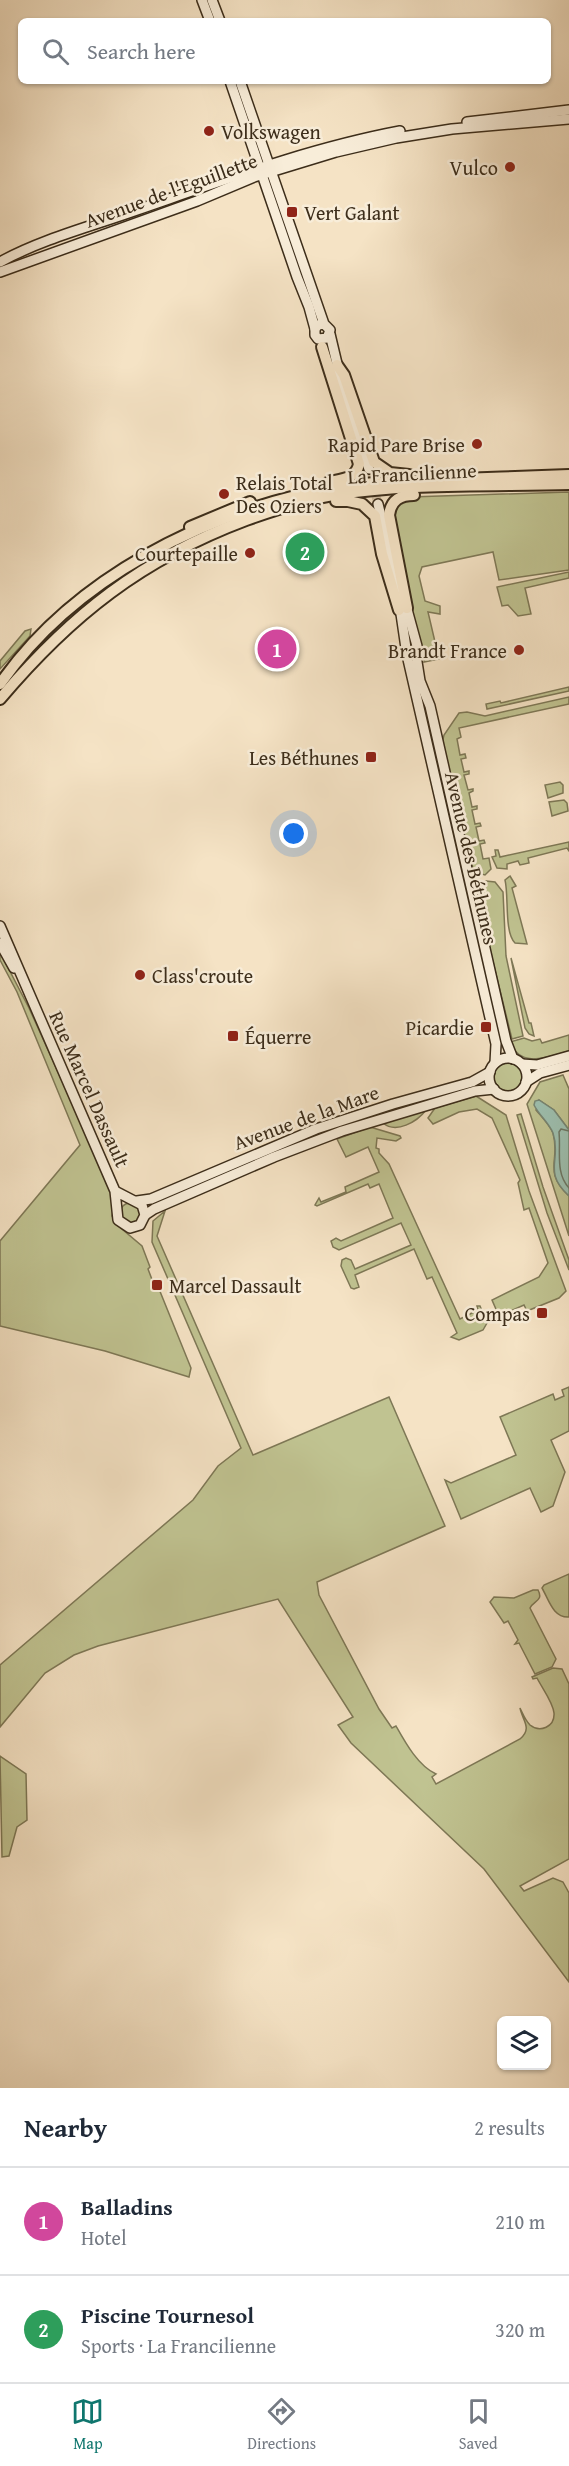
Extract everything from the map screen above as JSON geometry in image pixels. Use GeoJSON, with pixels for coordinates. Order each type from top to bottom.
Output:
{"type":"FeatureCollection","features":[{"type":"Feature","properties":{"kind":"highway"},"geometry":{"type":"LineString","coordinates":[[320,343],[358,456],[358,466],[354,474],[340,480]]}},
{"type":"Feature","properties":{"kind":"highway"},"geometry":{"type":"LineString","coordinates":[[337,366],[344,375],[374,462],[390,473],[410,475]]}},
{"type":"Feature","properties":{"kind":"highway"},"geometry":{"type":"LineString","coordinates":[[127,567],[177,534],[228,510],[291,490],[340,480],[410,475],[569,474]]}},
{"type":"Feature","properties":{"kind":"highway","name":"La Francilienne"},"geometry":{"type":"LineString","coordinates":[[0,681],[60,617],[127,567],[244,511],[330,489],[370,483],[569,474]]}},
{"type":"Feature","properties":{"kind":"highway"},"geometry":{"type":"LineString","coordinates":[[403,609],[390,519],[390,507],[394,501],[406,495],[569,485]]}},
{"type":"Feature","properties":{"kind":"highway","name":"La Francilienne"},"geometry":{"type":"LineString","coordinates":[[0,699],[66,627],[111,591],[171,554],[214,532],[278,509],[340,494],[369,491],[569,485]]}},
{"type":"Feature","properties":{"kind":"highway"},"geometry":{"type":"LineString","coordinates":[[214,532],[333,502],[348,501],[362,504],[375,516],[382,554],[403,609]]}},
{"type":"Feature","properties":{"kind":"highway"},"geometry":{"type":"LineString","coordinates":[[0,706],[22,673]]}},
{"type":"Feature","properties":{"kind":"street"},"geometry":{"type":"LineString","coordinates":[[202,0],[209,18]]}},
{"type":"Feature","properties":{"kind":"street"},"geometry":{"type":"LineString","coordinates":[[212,0],[219,18]]}},
{"type":"Feature","properties":{"kind":"street"},"geometry":{"type":"LineString","coordinates":[[231,84],[324,324],[329,328],[344,395],[369,469]]}},
{"type":"Feature","properties":{"kind":"street"},"geometry":{"type":"LineString","coordinates":[[241,84],[297,277],[309,307],[315,335],[344,395]]}},
{"type":"Feature","properties":{"kind":"street","name":"Avenue de l'Eguillette"},"geometry":{"type":"LineString","coordinates":[[0,272],[322,147],[402,130],[569,110]]}},
{"type":"Feature","properties":{"kind":"street","name":"Avenue de l'Eguillette"},"geometry":{"type":"LineString","coordinates":[[0,262],[62,237],[266,170],[336,152],[415,134],[569,119]]}},
{"type":"Feature","properties":{"kind":"street"},"geometry":{"type":"LineString","coordinates":[[315,329],[319,324],[324,324]]}},
{"type":"Feature","properties":{"kind":"street"},"geometry":{"type":"LineString","coordinates":[[320,343],[330,334]]}},
{"type":"Feature","properties":{"kind":"street","name":"Avenue des Béthunes"},"geometry":{"type":"LineString","coordinates":[[378,504],[403,609],[496,1044],[495,1063]]}},
{"type":"Feature","properties":{"kind":"street","name":"Avenue des Béthunes"},"geometry":{"type":"LineString","coordinates":[[403,609],[417,646],[423,653],[422,657],[412,658]]}},
{"type":"Feature","properties":{"kind":"street"},"geometry":{"type":"LineString","coordinates":[[412,658],[412,646],[417,646]]}},
{"type":"Feature","properties":{"kind":"street","name":"Avenue des Béthunes"},"geometry":{"type":"LineString","coordinates":[[412,658],[430,706],[506,1041],[518,1061]]}},
{"type":"Feature","properties":{"kind":"street","name":"Rue Marcel Dassault"},"geometry":{"type":"LineString","coordinates":[[0,926],[115,1191],[118,1207]]}},
{"type":"Feature","properties":{"kind":"street","name":"Rue Marcel Dassault"},"geometry":{"type":"LineString","coordinates":[[0,943],[32,1002]]}},
{"type":"Feature","properties":{"kind":"street"},"geometry":{"type":"LineString","coordinates":[[518,1061],[527,1074],[526,1082],[521,1091],[511,1095],[500,1094],[489,1080],[495,1063],[506,1058],[537,1065],[569,1056]]}},
{"type":"Feature","properties":{"kind":"street"},"geometry":{"type":"LineString","coordinates":[[526,1082],[540,1073],[569,1065]]}},
{"type":"Feature","properties":{"kind":"street","name":"Avenue de la Mare"},"geometry":{"type":"LineString","coordinates":[[134,1200],[151,1199],[316,1130],[393,1104],[472,1082],[490,1072]]}},
{"type":"Feature","properties":{"kind":"street","name":"Avenue de la Mare"},"geometry":{"type":"LineString","coordinates":[[145,1215],[274,1157],[342,1131],[464,1094],[494,1089]]}},
{"type":"Feature","properties":{"kind":"street","name":"Rue Marcel Dassault"},"geometry":{"type":"LineString","coordinates":[[115,1191],[134,1200]]}},
{"type":"Feature","properties":{"kind":"street"},"geometry":{"type":"LineString","coordinates":[[134,1200],[143,1207],[145,1215],[138,1226],[127,1227],[118,1221],[118,1207],[134,1200]]}},
{"type":"Feature","properties":{"kind":"green space"},"geometry":{"type":"Polygon","coordinates":[[[569,492],[569,570],[499,580],[493,552],[422,567],[419,576],[425,601],[440,606],[440,614],[428,612],[439,659],[424,662],[425,651],[419,642],[391,515],[393,506],[409,497],[569,492]]]}},
{"type":"Feature","properties":{"kind":"green space"},"geometry":{"type":"Polygon","coordinates":[[[569,572],[569,578],[525,588],[531,614],[518,616],[508,605],[502,606],[497,587],[569,572]]]}},
{"type":"Feature","properties":{"kind":"green space"},"geometry":{"type":"Polygon","coordinates":[[[31,629],[30,636],[0,669],[0,661],[25,631],[31,629]]]}},
{"type":"Feature","properties":{"kind":"green space"},"geometry":{"type":"Polygon","coordinates":[[[569,687],[569,691],[487,709],[486,704],[500,701],[501,703],[569,687]]]}},
{"type":"Feature","properties":{"kind":"green space"},"geometry":{"type":"Polygon","coordinates":[[[569,697],[569,704],[459,728],[461,737],[457,739],[460,755],[465,754],[466,758],[461,759],[464,772],[469,771],[469,774],[464,775],[468,790],[473,789],[469,793],[472,807],[477,806],[477,809],[472,810],[475,824],[480,823],[481,826],[476,827],[479,841],[484,840],[485,843],[480,844],[483,859],[489,858],[491,869],[485,875],[474,872],[457,811],[442,743],[444,735],[459,713],[467,712],[485,716],[569,697]]]}},
{"type":"Feature","properties":{"kind":"green space"},"geometry":{"type":"Polygon","coordinates":[[[560,782],[563,785],[563,793],[548,798],[545,785],[560,782]]]}},
{"type":"Feature","properties":{"kind":"green space"},"geometry":{"type":"Polygon","coordinates":[[[564,800],[568,811],[552,816],[549,802],[564,800]]]}},
{"type":"Feature","properties":{"kind":"green space"},"geometry":{"type":"Polygon","coordinates":[[[569,842],[569,851],[567,848],[528,858],[529,863],[520,865],[518,861],[507,864],[507,869],[497,868],[492,857],[496,856],[495,850],[498,850],[500,857],[569,842]]]}},
{"type":"Feature","properties":{"kind":"green space"},"geometry":{"type":"Polygon","coordinates":[[[510,876],[516,886],[512,888],[527,944],[515,943],[509,931],[505,880],[510,876]]]}},
{"type":"Feature","properties":{"kind":"green space"},"geometry":{"type":"Polygon","coordinates":[[[486,881],[495,882],[503,892],[506,956],[523,1036],[512,1039],[476,893],[486,881]]]}},
{"type":"Feature","properties":{"kind":"green space"},"geometry":{"type":"Polygon","coordinates":[[[467,890],[502,1040],[498,1041],[465,891],[467,890]]]}},
{"type":"Feature","properties":{"kind":"green space"},"geometry":{"type":"Polygon","coordinates":[[[0,952],[29,1008],[112,1191],[114,1204],[112,1216],[116,1224],[142,1246],[156,1290],[159,1289],[191,1368],[189,1377],[105,1351],[0,1326],[0,1241],[80,1145],[17,992],[0,960],[0,952]]]}},
{"type":"Feature","properties":{"kind":"green space"},"geometry":{"type":"Polygon","coordinates":[[[511,958],[534,1036],[529,1034],[525,1028],[511,958]]]}},
{"type":"Feature","properties":{"kind":"green space"},"geometry":{"type":"Polygon","coordinates":[[[569,1035],[569,1051],[544,1058],[521,1056],[510,1042],[524,1038],[532,1041],[540,1039],[542,1043],[569,1035]]]}},
{"type":"Feature","properties":{"kind":"green space"},"geometry":{"type":"Polygon","coordinates":[[[508,1063],[518,1067],[522,1077],[518,1087],[508,1091],[498,1087],[494,1077],[498,1067],[508,1063]]]}},
{"type":"Feature","properties":{"kind":"green space"},"geometry":{"type":"Polygon","coordinates":[[[563,1075],[569,1089],[569,1130],[554,1110],[539,1100],[536,1110],[553,1133],[554,1172],[561,1187],[569,1196],[569,1236],[527,1104],[540,1082],[563,1075]]]}},
{"type":"Feature","properties":{"kind":"green space"},"geometry":{"type":"Polygon","coordinates":[[[476,1096],[506,1115],[529,1191],[566,1291],[559,1298],[527,1311],[524,1305],[499,1316],[492,1300],[539,1277],[548,1263],[529,1208],[524,1210],[518,1183],[520,1180],[492,1118],[477,1109],[459,1112],[433,1124],[428,1118],[435,1108],[476,1096]]]}},
{"type":"Feature","properties":{"kind":"green space"},"geometry":{"type":"Polygon","coordinates":[[[426,1110],[417,1119],[400,1127],[383,1123],[426,1110]]]}},
{"type":"Feature","properties":{"kind":"green space"},"geometry":{"type":"Polygon","coordinates":[[[521,1114],[543,1187],[569,1260],[569,1270],[547,1213],[517,1115],[521,1114]]]}},
{"type":"Feature","properties":{"kind":"green space"},"geometry":{"type":"Polygon","coordinates":[[[370,1127],[400,1136],[401,1138],[396,1141],[377,1138],[376,1148],[389,1164],[460,1319],[478,1310],[477,1306],[480,1306],[487,1323],[483,1330],[459,1340],[451,1337],[457,1333],[432,1277],[427,1279],[414,1249],[355,1275],[359,1287],[351,1288],[341,1266],[342,1260],[346,1258],[351,1260],[355,1269],[411,1245],[401,1223],[339,1250],[333,1247],[331,1241],[336,1238],[341,1241],[393,1218],[379,1184],[370,1188],[368,1184],[315,1205],[319,1198],[321,1202],[346,1192],[345,1187],[379,1172],[368,1147],[346,1157],[337,1139],[370,1127]]]}},
{"type":"Feature","properties":{"kind":"green space"},"geometry":{"type":"Polygon","coordinates":[[[130,1203],[137,1206],[140,1213],[137,1220],[130,1223],[123,1220],[120,1213],[123,1206],[130,1203]]]}},
{"type":"Feature","properties":{"kind":"green space"},"geometry":{"type":"Polygon","coordinates":[[[165,1211],[157,1236],[253,1455],[389,1397],[445,1526],[317,1582],[319,1595],[379,1709],[392,1728],[396,1726],[418,1760],[436,1774],[432,1777],[436,1784],[520,1739],[526,1731],[526,1724],[520,1708],[530,1725],[542,1728],[549,1725],[554,1718],[552,1704],[537,1678],[532,1677],[553,1668],[562,1669],[569,1684],[569,1859],[520,1886],[524,1891],[553,1878],[563,1882],[569,1893],[569,1982],[484,1869],[351,1743],[338,1725],[353,1717],[278,1599],[98,1646],[74,1655],[45,1673],[0,1727],[0,1665],[193,1500],[218,1466],[241,1448],[152,1242],[153,1221],[165,1211]]]}},
{"type":"Feature","properties":{"kind":"green space"},"geometry":{"type":"Polygon","coordinates":[[[569,1387],[569,1431],[551,1440],[565,1472],[553,1506],[541,1512],[530,1488],[461,1519],[445,1480],[451,1483],[516,1455],[500,1417],[553,1394],[555,1400],[564,1396],[562,1390],[569,1387]]]}},
{"type":"Feature","properties":{"kind":"green space"},"geometry":{"type":"Polygon","coordinates":[[[569,1574],[569,1617],[564,1617],[555,1611],[542,1588],[569,1574]]]}},
{"type":"Feature","properties":{"kind":"green space"},"geometry":{"type":"Polygon","coordinates":[[[538,1590],[540,1596],[530,1608],[556,1659],[552,1667],[535,1674],[519,1643],[515,1644],[518,1640],[508,1621],[504,1623],[490,1602],[494,1597],[514,1598],[538,1590]]]}},
{"type":"Feature","properties":{"kind":"green space"},"geometry":{"type":"Polygon","coordinates":[[[0,1756],[26,1774],[27,1820],[17,1827],[9,1856],[2,1857],[0,1756]]]}},
{"type":"Feature","properties":{"kind":"water"},"geometry":{"type":"Polygon","coordinates":[[[539,1100],[554,1110],[569,1130],[569,1196],[556,1179],[554,1172],[555,1142],[551,1129],[534,1105],[535,1101],[539,1100]]]}},
{"type":"Feature","properties":{"kind":"tunnel"},"geometry":{"type":"LineString","coordinates":[[369,469],[378,504]]}},
{"type":"Feature","properties":{"kind":"place","name":"Volkswagen"},"geometry":{"type":"Point","coordinates":[209,131]}},
{"type":"Feature","properties":{"kind":"place","name":"Vulco"},"geometry":{"type":"Point","coordinates":[510,167]}},
{"type":"Feature","properties":{"kind":"place","name":"Vert Galant"},"geometry":{"type":"Point","coordinates":[292,212]}},
{"type":"Feature","properties":{"kind":"place","name":"Rapid Pare Brise"},"geometry":{"type":"Point","coordinates":[477,444]}},
{"type":"Feature","properties":{"kind":"place","name":"Relais Total Des Oziers"},"geometry":{"type":"Point","coordinates":[224,494]}},
{"type":"Feature","properties":{"kind":"place","name":"Piscine Tournesol"},"geometry":{"type":"Point","coordinates":[305,552]}},
{"type":"Feature","properties":{"kind":"place","name":"Courtepaille"},"geometry":{"type":"Point","coordinates":[250,553]}},
{"type":"Feature","properties":{"kind":"place","name":"Balladins"},"geometry":{"type":"Point","coordinates":[277,649]}},
{"type":"Feature","properties":{"kind":"place","name":"Brandt France"},"geometry":{"type":"Point","coordinates":[519,650]}},
{"type":"Feature","properties":{"kind":"place","name":"Les Béthunes"},"geometry":{"type":"Point","coordinates":[371,757]}},
{"type":"Feature","properties":{"kind":"place","name":"Class'croute"},"geometry":{"type":"Point","coordinates":[140,975]}},
{"type":"Feature","properties":{"kind":"place","name":"Picardie"},"geometry":{"type":"Point","coordinates":[486,1027]}},
{"type":"Feature","properties":{"kind":"place","name":"Équerre"},"geometry":{"type":"Point","coordinates":[233,1036]}},
{"type":"Feature","properties":{"kind":"place","name":"Marcel Dassault"},"geometry":{"type":"Point","coordinates":[157,1285]}},
{"type":"Feature","properties":{"kind":"place","name":"Compas"},"geometry":{"type":"Point","coordinates":[542,1313]}}]}
